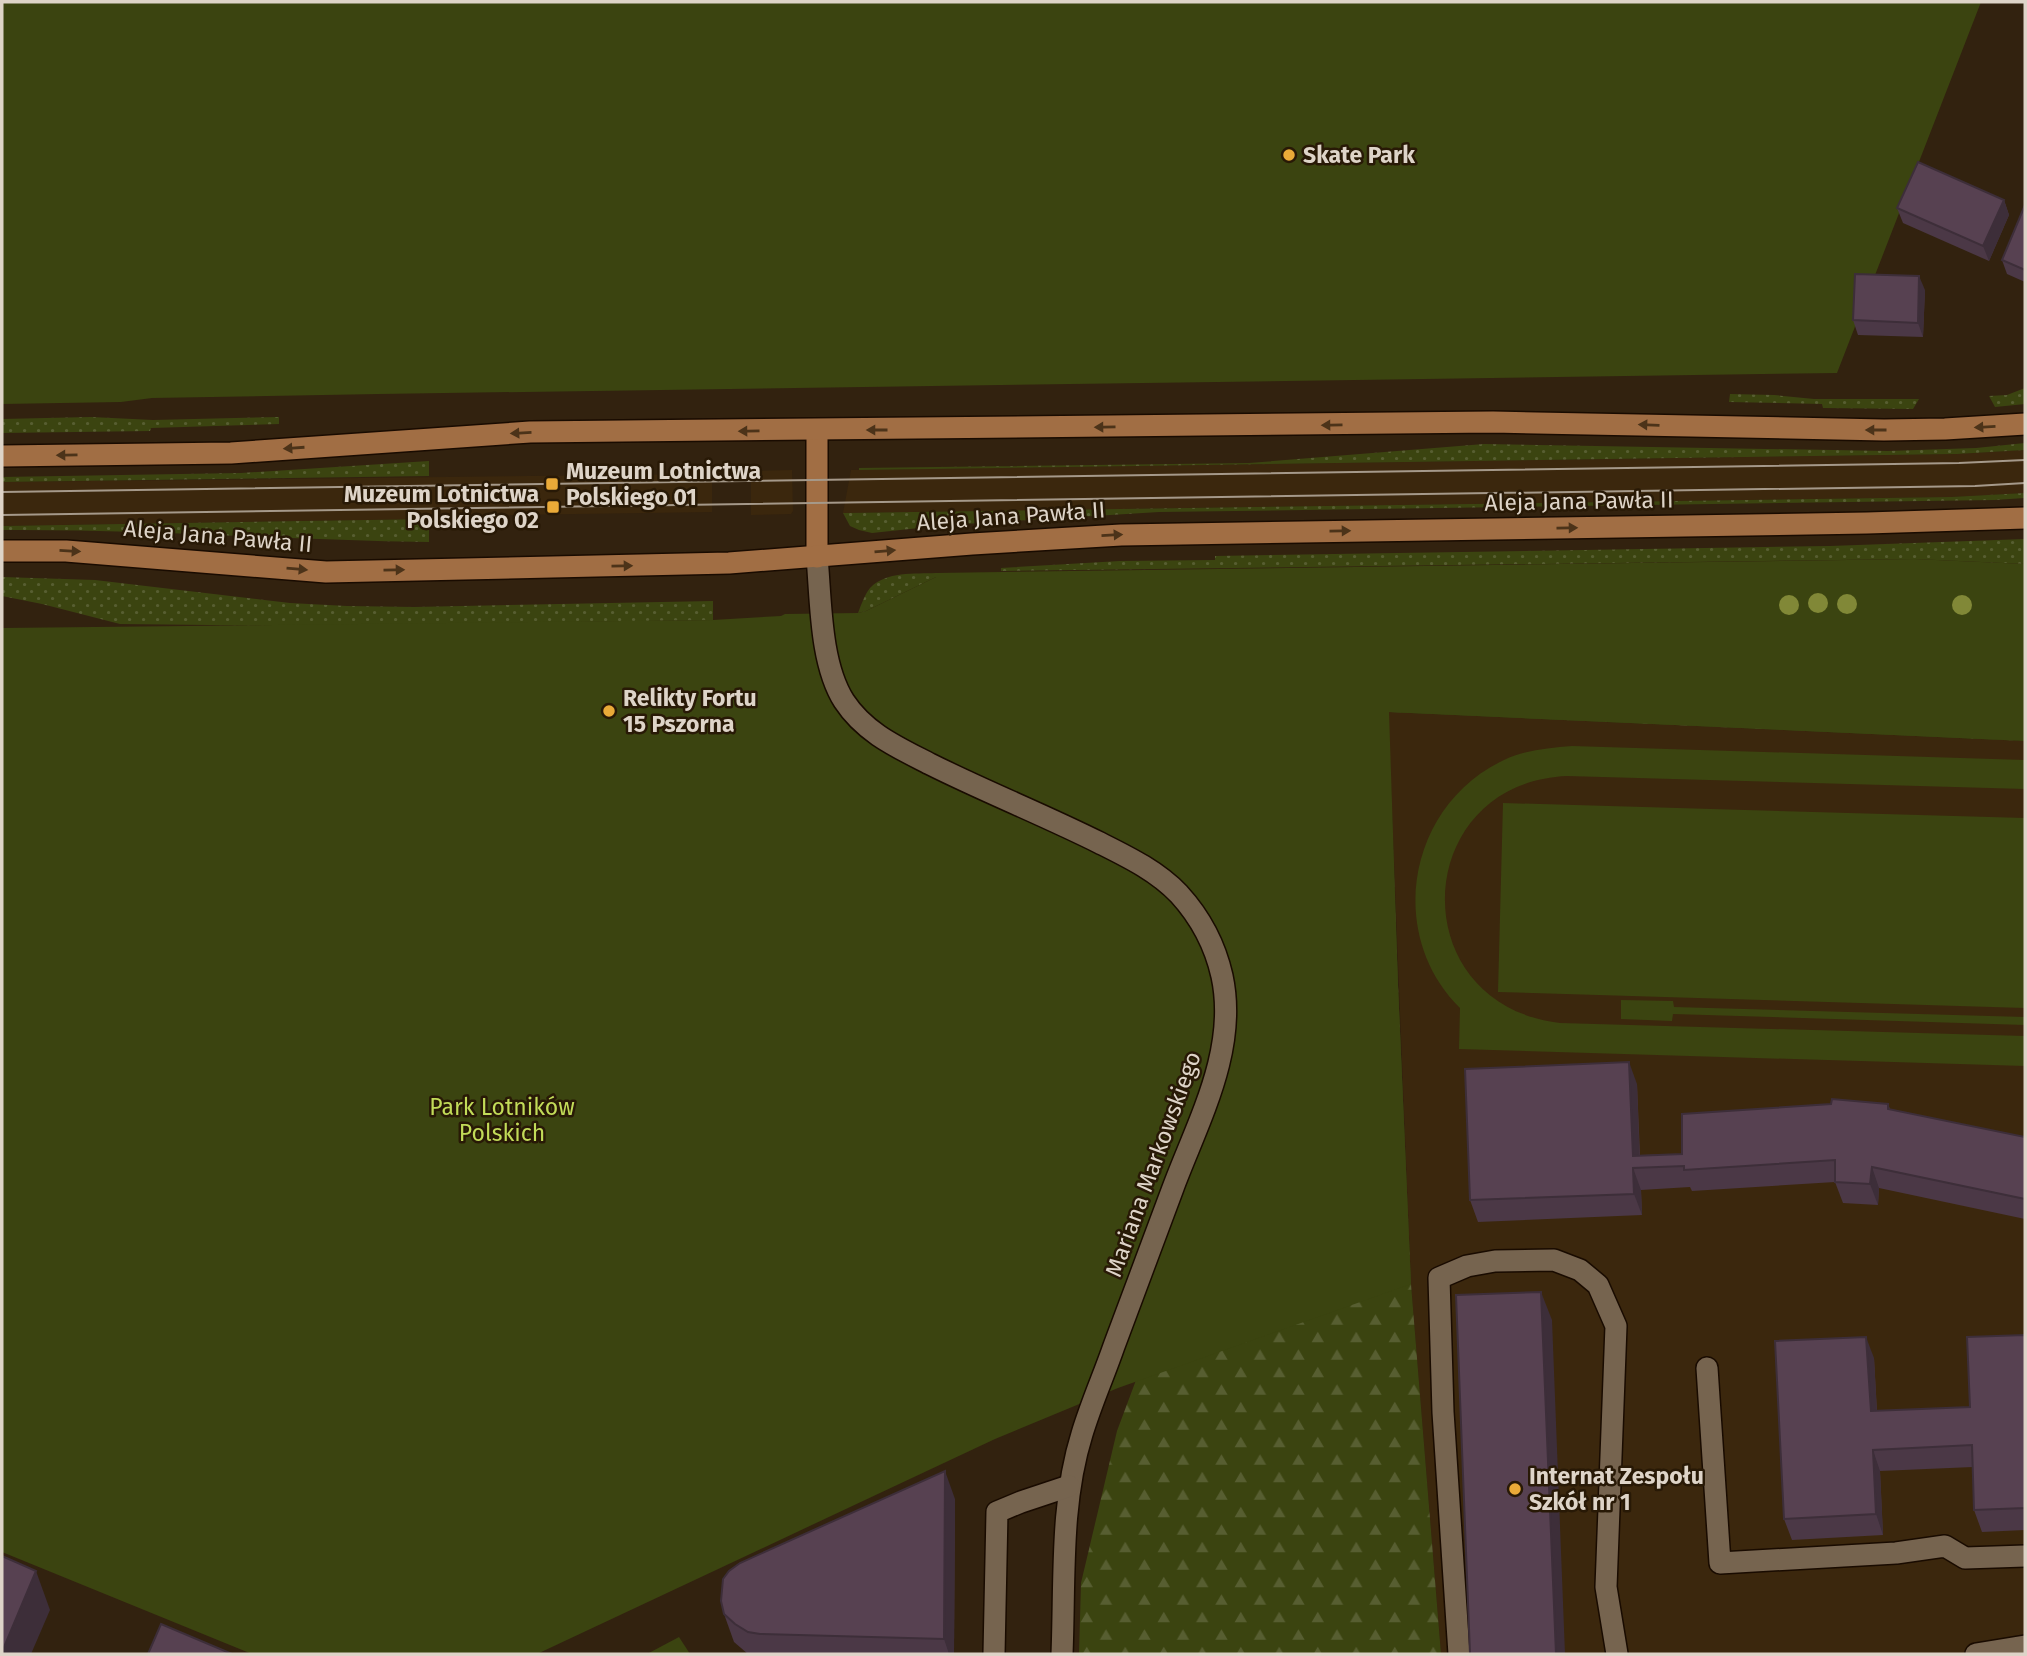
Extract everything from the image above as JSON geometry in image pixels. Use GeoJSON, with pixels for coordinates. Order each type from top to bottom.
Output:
{"type":"FeatureCollection","features":[{"type":"Feature","properties":{"kind":"main road"},"geometry":{"type":"LineString","coordinates":[[2,456],[231,453],[530,432],[1560,422],[1884,430],[2025,424]]}},
{"type":"Feature","properties":{"kind":"main road"},"geometry":{"type":"LineString","coordinates":[[817,430],[817,557]]}},
{"type":"Feature","properties":{"kind":"main road","name":"Aleja Jana Pawła II"},"geometry":{"type":"LineString","coordinates":[[2,551],[66,551],[326,572],[700,565],[1121,535],[2025,518]]}},
{"type":"Feature","properties":{"kind":"street","name":"Mariana Markowskiego"},"geometry":{"type":"LineString","coordinates":[[817,557],[830,668],[836,686],[859,720],[886,741],[958,778],[1075,830],[1156,873],[1198,918],[1214,947],[1219,966],[1226,999],[1226,1030],[1213,1086],[1082,1434],[1069,1486],[1062,1654]]}},
{"type":"Feature","properties":{"kind":"street"},"geometry":{"type":"LineString","coordinates":[[1459,1654],[1443,1412],[1439,1278],[1468,1266],[1494,1261],[1554,1260],[1580,1270],[1598,1285],[1616,1326],[1606,1587],[1617,1654]]}},
{"type":"Feature","properties":{"kind":"street"},"geometry":{"type":"LineString","coordinates":[[1707,1367],[1720,1563],[1896,1553],[1945,1546],[1965,1558],[2025,1556]]}},
{"type":"Feature","properties":{"kind":"street"},"geometry":{"type":"LineString","coordinates":[[994,1654],[997,1512],[1069,1486]]}},
{"type":"Feature","properties":{"kind":"street"},"geometry":{"type":"LineString","coordinates":[[1976,1654],[2025,1646]]}},
{"type":"Feature","properties":{"kind":"shaded area"},"geometry":{"type":"Polygon","coordinates":[[[2025,450],[2025,493],[2011,494],[843,513],[851,470],[1957,454],[2025,450]]]}},
{"type":"Feature","properties":{"kind":"shaded area"},"geometry":{"type":"Polygon","coordinates":[[[792,470],[791,514],[751,515],[751,471],[792,470]]]}},
{"type":"Feature","properties":{"kind":"shaded area"},"geometry":{"type":"Polygon","coordinates":[[[712,474],[712,512],[2,526],[2,482],[712,474]]]}},
{"type":"Feature","properties":{"kind":"shaded area"},"geometry":{"type":"Polygon","coordinates":[[[1388,712],[2025,741],[2025,1654],[1441,1654],[1411,1284],[1388,712]]]}},
{"type":"Feature","properties":{"kind":"green space"},"geometry":{"type":"Polygon","coordinates":[[[2,2],[1981,2],[1837,373],[379,394],[2,404],[2,2]]]}},
{"type":"Feature","properties":{"kind":"green space"},"geometry":{"type":"Polygon","coordinates":[[[2025,388],[2025,404],[1995,407],[1989,396],[2007,395],[2025,388]]]}},
{"type":"Feature","properties":{"kind":"green space"},"geometry":{"type":"Polygon","coordinates":[[[1730,394],[1814,399],[1919,399],[1913,409],[1823,408],[1822,404],[1729,402],[1730,394]]]}},
{"type":"Feature","properties":{"kind":"green space"},"geometry":{"type":"Polygon","coordinates":[[[91,417],[153,420],[279,417],[279,424],[151,428],[150,431],[2,433],[2,419],[91,417]]]}},
{"type":"Feature","properties":{"kind":"green space"},"geometry":{"type":"Polygon","coordinates":[[[2025,443],[2025,450],[1957,454],[859,470],[1249,463],[1484,444],[1888,451],[1976,448],[2025,443]]]}},
{"type":"Feature","properties":{"kind":"green space"},"geometry":{"type":"Polygon","coordinates":[[[429,461],[429,476],[2,482],[2,477],[241,473],[429,461]]]}},
{"type":"Feature","properties":{"kind":"green space"},"geometry":{"type":"Polygon","coordinates":[[[2025,493],[2025,498],[1994,500],[1159,512],[947,525],[872,533],[850,526],[843,513],[1951,497],[2025,493]]]}},
{"type":"Feature","properties":{"kind":"green space"},"geometry":{"type":"Polygon","coordinates":[[[429,519],[429,542],[2,530],[2,526],[429,519]]]}},
{"type":"Feature","properties":{"kind":"green space"},"geometry":{"type":"Polygon","coordinates":[[[2025,539],[2025,564],[1914,559],[1001,571],[1001,568],[1120,561],[1215,560],[1215,556],[1830,546],[2025,539]]]}},
{"type":"Feature","properties":{"kind":"green space","name":"Park Lotników Polskich"},"geometry":{"type":"Polygon","coordinates":[[[1914,559],[2025,564],[2025,741],[1389,712],[1411,1284],[1118,1388],[995,1439],[537,1654],[252,1654],[2,1552],[2,628],[713,620],[785,614],[858,613],[936,577],[936,573],[1914,559]]]}},
{"type":"Feature","properties":{"kind":"green space"},"geometry":{"type":"Polygon","coordinates":[[[936,573],[936,577],[858,613],[870,588],[884,579],[936,573]]]}},
{"type":"Feature","properties":{"kind":"green space"},"geometry":{"type":"Polygon","coordinates":[[[2,577],[95,580],[290,603],[347,606],[713,601],[713,620],[317,626],[120,624],[2,596],[2,577]]]}},
{"type":"Feature","properties":{"kind":"green space"},"geometry":{"type":"Polygon","coordinates":[[[1383,701],[2025,741],[1388,712],[1411,1284],[1441,1654],[1079,1654],[1081,1583],[1117,1431],[1243,1094],[1383,701]]]}},
{"type":"Feature","properties":{"kind":"green space"},"geometry":{"type":"Polygon","coordinates":[[[1572,746],[2025,760],[2025,789],[1567,776],[1515,788],[1477,815],[1454,852],[1445,895],[1451,938],[1472,977],[1508,1007],[1560,1023],[2025,1036],[2025,1066],[1459,1049],[1460,1008],[1436,978],[1422,944],[1416,909],[1418,873],[1428,839],[1446,807],[1471,781],[1504,760],[1520,754],[1572,746]]]}},
{"type":"Feature","properties":{"kind":"green space"},"geometry":{"type":"Polygon","coordinates":[[[1503,803],[2025,818],[2025,1008],[1498,992],[1503,803]]]}},
{"type":"Feature","properties":{"kind":"green space"},"geometry":{"type":"Polygon","coordinates":[[[1621,1000],[1673,1001],[1674,1007],[2025,1017],[2025,1025],[1673,1014],[1672,1021],[1621,1019],[1621,1000]]]}},
{"type":"Feature","properties":{"kind":"green space"},"geometry":{"type":"Polygon","coordinates":[[[679,1637],[690,1654],[647,1654],[679,1637]]]}},
{"type":"Feature","properties":{"kind":"building"},"geometry":{"type":"Polygon","coordinates":[[[1918,162],[2004,200],[1983,246],[1897,208],[1918,162]]]}},
{"type":"Feature","properties":{"kind":"building"},"geometry":{"type":"Polygon","coordinates":[[[2025,205],[2025,270],[2002,260],[2025,205]]]}},
{"type":"Feature","properties":{"kind":"building"},"geometry":{"type":"Polygon","coordinates":[[[1855,274],[1919,276],[1918,323],[1853,320],[1855,274]]]}},
{"type":"Feature","properties":{"kind":"building"},"geometry":{"type":"Polygon","coordinates":[[[1629,1062],[1633,1156],[1682,1154],[1682,1114],[1831,1104],[1832,1099],[1888,1104],[1888,1109],[2025,1137],[2025,1199],[1872,1167],[1870,1184],[1835,1182],[1835,1160],[1684,1170],[1684,1166],[1633,1168],[1634,1194],[1470,1200],[1465,1069],[1629,1062]]]}},
{"type":"Feature","properties":{"kind":"building","name":"Internat Zespołu Szkół nr 1"},"geometry":{"type":"Polygon","coordinates":[[[1541,1292],[1556,1654],[1470,1654],[1456,1295],[1541,1292]]]}},
{"type":"Feature","properties":{"kind":"building"},"geometry":{"type":"Polygon","coordinates":[[[2025,1335],[2025,1508],[1974,1510],[1972,1445],[1873,1450],[1876,1514],[1784,1519],[1775,1341],[1866,1337],[1871,1411],[1970,1407],[1967,1337],[2025,1335]]]}},
{"type":"Feature","properties":{"kind":"building"},"geometry":{"type":"Polygon","coordinates":[[[945,1471],[944,1639],[760,1634],[748,1632],[724,1614],[721,1601],[723,1579],[740,1563],[945,1471]]]}},
{"type":"Feature","properties":{"kind":"building"},"geometry":{"type":"Polygon","coordinates":[[[2,1556],[36,1571],[2,1652],[2,1556]]]}},
{"type":"Feature","properties":{"kind":"building"},"geometry":{"type":"Polygon","coordinates":[[[161,1624],[232,1654],[148,1654],[161,1624]]]}},
{"type":"Feature","properties":{"kind":"tram line"},"geometry":{"type":"LineString","coordinates":[[2,492],[2025,460]]}},
{"type":"Feature","properties":{"kind":"tram line"},"geometry":{"type":"LineString","coordinates":[[2,515],[1975,486],[2025,483]]}},
{"type":"Feature","properties":{"kind":"place","name":"Skate Park"},"geometry":{"type":"Point","coordinates":[1289,155]}},
{"type":"Feature","properties":{"kind":"place","name":"Muzeum Lotnictwa Polskiego 01"},"geometry":{"type":"Point","coordinates":[552,484]}},
{"type":"Feature","properties":{"kind":"place","name":"Muzeum Lotnictwa Polskiego 02"},"geometry":{"type":"Point","coordinates":[553,507]}},
{"type":"Feature","properties":{"kind":"place","name":"Relikty Fortu 15 Pszorna"},"geometry":{"type":"Point","coordinates":[609,711]}},
{"type":"Feature","properties":{"kind":"place","name":"Internat Zespołu Szkół nr 1"},"geometry":{"type":"Point","coordinates":[1515,1489]}}]}
